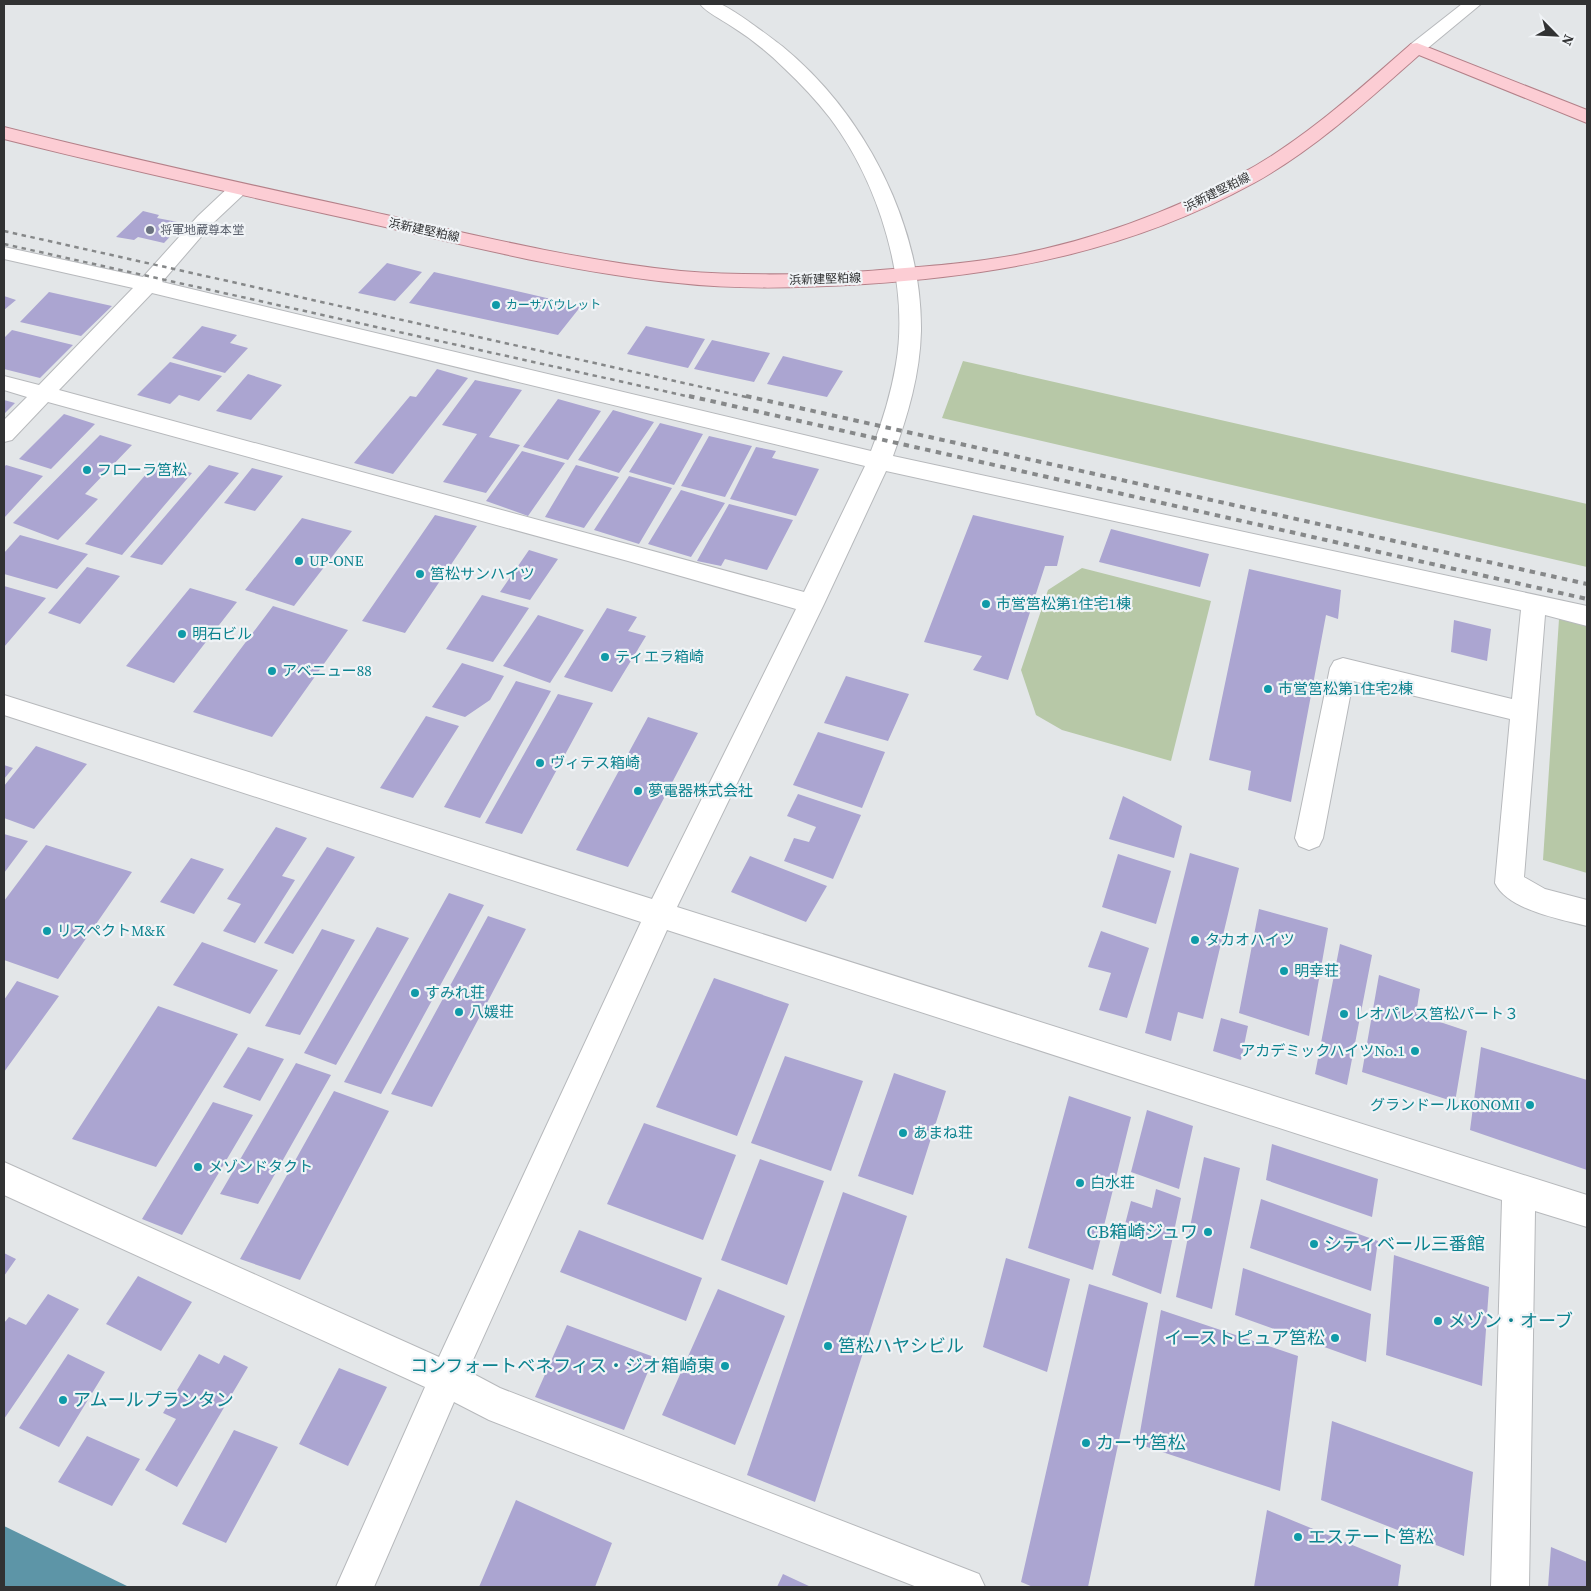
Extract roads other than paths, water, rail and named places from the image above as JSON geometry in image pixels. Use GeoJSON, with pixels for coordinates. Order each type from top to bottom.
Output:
{"type":"FeatureCollection","features":[{"type":"Feature","properties":{"kind":"main road","name":"浜新建堅粕線"},"geometry":{"type":"LineString","coordinates":[[4,133],[238,188],[569,262],[658,275],[742,281],[823,280],[907,275],[1034,257],[1089,243],[1199,203],[1249,178],[1293,150],[1335,118],[1417,48]]}},
{"type":"Feature","properties":{"kind":"main road"},"geometry":{"type":"LineString","coordinates":[[1417,48],[1587,117]]}},
{"type":"Feature","properties":{"kind":"street"},"geometry":{"type":"LineString","coordinates":[[355,1587],[445,1378],[660,914],[812,604],[879,461],[897,414],[906,375],[910,337],[907,275],[890,214],[868,162],[831,107],[791,63],[743,25],[709,4]]}},
{"type":"Feature","properties":{"kind":"street"},"geometry":{"type":"LineString","coordinates":[[1417,48],[1472,4]]}},
{"type":"Feature","properties":{"kind":"street"},"geometry":{"type":"LineString","coordinates":[[4,434],[148,285],[205,220],[238,188]]}},
{"type":"Feature","properties":{"kind":"street"},"geometry":{"type":"LineString","coordinates":[[4,254],[148,285],[879,461],[1534,602],[1587,616]]}},
{"type":"Feature","properties":{"kind":"street"},"geometry":{"type":"LineString","coordinates":[[4,383],[618,549],[812,604]]}},
{"type":"Feature","properties":{"kind":"street"},"geometry":{"type":"LineString","coordinates":[[1534,602],[1509,883],[1538,900],[1587,913]]}},
{"type":"Feature","properties":{"kind":"street"},"geometry":{"type":"LineString","coordinates":[[1310,838],[1343,668],[1524,712]]}},
{"type":"Feature","properties":{"kind":"street"},"geometry":{"type":"LineString","coordinates":[[4,706],[1587,1211]]}},
{"type":"Feature","properties":{"kind":"street"},"geometry":{"type":"LineString","coordinates":[[4,1178],[445,1378],[489,1402],[966,1587]]}},
{"type":"Feature","properties":{"kind":"street"},"geometry":{"type":"LineString","coordinates":[[1510,1587],[1519,1190]]}},
{"type":"Feature","properties":{"kind":"water"},"geometry":{"type":"Polygon","coordinates":[[[4,1526],[129,1587],[4,1587],[4,1526]]]}},
{"type":"Feature","properties":{"kind":"railway"},"geometry":{"type":"LineString","coordinates":[[4,231],[751,398]]}},
{"type":"Feature","properties":{"kind":"railway"},"geometry":{"type":"LineString","coordinates":[[4,244],[695,398]]}},
{"type":"Feature","properties":{"kind":"railway"},"geometry":{"type":"LineString","coordinates":[[689,396],[1587,599]]}},
{"type":"Feature","properties":{"kind":"railway"},"geometry":{"type":"LineString","coordinates":[[746,396],[1587,584]]}},
{"type":"Feature","properties":{"kind":"place","name":"将軍地蔵尊本堂"},"geometry":{"type":"Point","coordinates":[150,230]}},
{"type":"Feature","properties":{"kind":"place","name":"カーサバウレット"},"geometry":{"type":"Point","coordinates":[496,305]}},
{"type":"Feature","properties":{"kind":"place","name":"フローラ筥松"},"geometry":{"type":"Point","coordinates":[87,470]}},
{"type":"Feature","properties":{"kind":"place","name":"UP-ONE"},"geometry":{"type":"Point","coordinates":[299,561]}},
{"type":"Feature","properties":{"kind":"place","name":"筥松サンハイツ"},"geometry":{"type":"Point","coordinates":[420,574]}},
{"type":"Feature","properties":{"kind":"place","name":"市営筥松第1住宅1棟"},"geometry":{"type":"Point","coordinates":[986,604]}},
{"type":"Feature","properties":{"kind":"place","name":"明石ビル"},"geometry":{"type":"Point","coordinates":[182,634]}},
{"type":"Feature","properties":{"kind":"place","name":"ティエラ箱崎"},"geometry":{"type":"Point","coordinates":[605,657]}},
{"type":"Feature","properties":{"kind":"place","name":"アベニュー88"},"geometry":{"type":"Point","coordinates":[272,671]}},
{"type":"Feature","properties":{"kind":"place","name":"市営筥松第1住宅2棟"},"geometry":{"type":"Point","coordinates":[1268,689]}},
{"type":"Feature","properties":{"kind":"place","name":"ヴィテス箱崎"},"geometry":{"type":"Point","coordinates":[540,763]}},
{"type":"Feature","properties":{"kind":"place","name":"夢電器株式会社"},"geometry":{"type":"Point","coordinates":[638,791]}},
{"type":"Feature","properties":{"kind":"place","name":"リスペクトM&K"},"geometry":{"type":"Point","coordinates":[47,931]}},
{"type":"Feature","properties":{"kind":"place","name":"タカオハイツ"},"geometry":{"type":"Point","coordinates":[1195,940]}},
{"type":"Feature","properties":{"kind":"place","name":"明幸荘"},"geometry":{"type":"Point","coordinates":[1284,971]}},
{"type":"Feature","properties":{"kind":"place","name":"すみれ荘"},"geometry":{"type":"Point","coordinates":[415,993]}},
{"type":"Feature","properties":{"kind":"place","name":"八媛荘"},"geometry":{"type":"Point","coordinates":[459,1012]}},
{"type":"Feature","properties":{"kind":"place","name":"レオパレス筥松パート３"},"geometry":{"type":"Point","coordinates":[1344,1014]}},
{"type":"Feature","properties":{"kind":"place","name":"アカデミックハイツNo.1"},"geometry":{"type":"Point","coordinates":[1415,1051]}},
{"type":"Feature","properties":{"kind":"place","name":"グランドールKONOMI"},"geometry":{"type":"Point","coordinates":[1530,1105]}},
{"type":"Feature","properties":{"kind":"place","name":"あまね荘"},"geometry":{"type":"Point","coordinates":[903,1133]}},
{"type":"Feature","properties":{"kind":"place","name":"メゾンドタクト"},"geometry":{"type":"Point","coordinates":[198,1167]}},
{"type":"Feature","properties":{"kind":"place","name":"白水荘"},"geometry":{"type":"Point","coordinates":[1080,1183]}},
{"type":"Feature","properties":{"kind":"place","name":"CB箱崎ジュワ"},"geometry":{"type":"Point","coordinates":[1208,1232]}},
{"type":"Feature","properties":{"kind":"place","name":"シティベール三番館"},"geometry":{"type":"Point","coordinates":[1314,1244]}},
{"type":"Feature","properties":{"kind":"place","name":"メゾン・オーブ"},"geometry":{"type":"Point","coordinates":[1438,1321]}},
{"type":"Feature","properties":{"kind":"place","name":"イーストピュア筥松"},"geometry":{"type":"Point","coordinates":[1335,1338]}},
{"type":"Feature","properties":{"kind":"place","name":"筥松ハヤシビル"},"geometry":{"type":"Point","coordinates":[828,1346]}},
{"type":"Feature","properties":{"kind":"place","name":"コンフォートベネフィス・ジオ箱崎東"},"geometry":{"type":"Point","coordinates":[725,1366]}},
{"type":"Feature","properties":{"kind":"place","name":"アムールプランタン"},"geometry":{"type":"Point","coordinates":[63,1400]}},
{"type":"Feature","properties":{"kind":"place","name":"カーサ筥松"},"geometry":{"type":"Point","coordinates":[1086,1443]}},
{"type":"Feature","properties":{"kind":"place","name":"エステート筥松"},"geometry":{"type":"Point","coordinates":[1298,1537]}}]}
